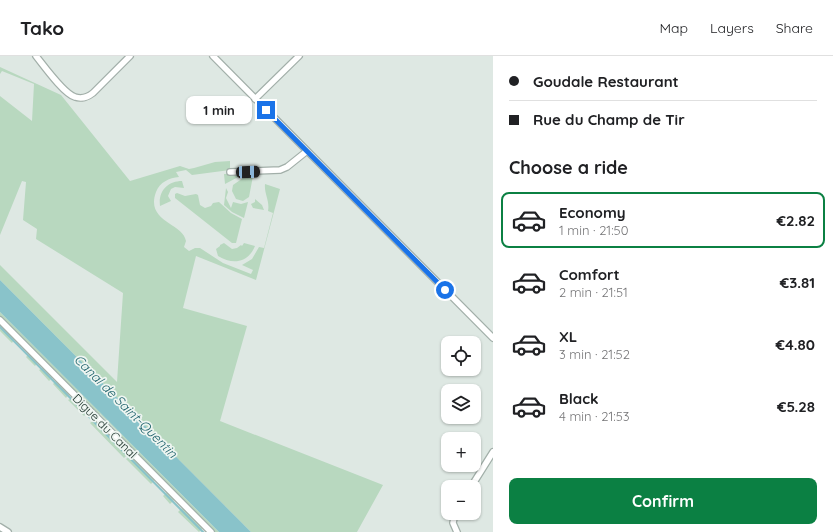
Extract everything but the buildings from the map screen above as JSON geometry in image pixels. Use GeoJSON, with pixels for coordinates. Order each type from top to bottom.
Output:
{"type":"FeatureCollection","features":[{"type":"Feature","properties":{"kind":"street"},"geometry":{"type":"LineString","coordinates":[[36,56],[68,93],[76,98],[80,98],[89,96],[93,93],[130,56]]}},
{"type":"Feature","properties":{"kind":"street"},"geometry":{"type":"LineString","coordinates":[[213,56],[493,338]]}},
{"type":"Feature","properties":{"kind":"street"},"geometry":{"type":"LineString","coordinates":[[255,99],[299,56]]}},
{"type":"Feature","properties":{"kind":"street"},"geometry":{"type":"LineString","coordinates":[[230,172],[280,170],[287,167],[307,151]]}},
{"type":"Feature","properties":{"kind":"street","name":"Digue du Canal"},"geometry":{"type":"LineString","coordinates":[[0,320],[211,532]]}},
{"type":"Feature","properties":{"kind":"street"},"geometry":{"type":"LineString","coordinates":[[475,480],[493,452]]}},
{"type":"Feature","properties":{"kind":"street"},"geometry":{"type":"LineString","coordinates":[[454,520],[454,526],[457,532]]}},
{"type":"Feature","properties":{"kind":"street"},"geometry":{"type":"LineString","coordinates":[[0,527],[8,532]]}},
{"type":"Feature","properties":{"kind":"green space"},"geometry":{"type":"Polygon","coordinates":[[[0,67],[61,95],[130,181],[180,166],[189,169],[215,162],[230,161],[230,170],[192,175],[186,170],[176,172],[179,177],[165,181],[156,192],[154,202],[156,210],[160,216],[183,235],[186,241],[184,247],[189,251],[195,248],[200,248],[223,263],[251,274],[253,270],[242,265],[252,259],[259,247],[264,248],[273,213],[268,211],[265,184],[280,189],[256,280],[196,256],[183,308],[247,326],[220,421],[383,485],[357,532],[251,532],[0,280],[0,265],[117,382],[123,293],[36,239],[37,229],[23,220],[26,182],[22,181],[0,235],[0,96],[32,121],[34,84],[2,71],[0,74],[0,67]]]}},
{"type":"Feature","properties":{"kind":"green space"},"geometry":{"type":"Polygon","coordinates":[[[224,174],[230,174],[231,176],[240,176],[225,184],[224,174]]]}},
{"type":"Feature","properties":{"kind":"green space"},"geometry":{"type":"Polygon","coordinates":[[[246,176],[253,176],[249,197],[243,201],[236,199],[232,191],[233,185],[246,176]]]}},
{"type":"Feature","properties":{"kind":"green space"},"geometry":{"type":"Polygon","coordinates":[[[182,181],[184,188],[175,187],[171,189],[168,196],[171,201],[160,206],[162,191],[172,183],[182,181]]]}},
{"type":"Feature","properties":{"kind":"green space"},"geometry":{"type":"Polygon","coordinates":[[[226,188],[228,192],[226,198],[231,208],[233,202],[241,204],[248,202],[244,218],[232,212],[224,205],[226,188]]]}},
{"type":"Feature","properties":{"kind":"green space"},"geometry":{"type":"Polygon","coordinates":[[[177,193],[185,196],[198,195],[200,205],[205,208],[211,206],[213,203],[219,202],[231,213],[242,219],[236,243],[232,243],[175,198],[175,194],[177,193]]]}},
{"type":"Feature","properties":{"kind":"green space"},"geometry":{"type":"Polygon","coordinates":[[[255,199],[262,205],[264,210],[253,208],[251,204],[255,202],[255,199]]]}},
{"type":"Feature","properties":{"kind":"green space"},"geometry":{"type":"Polygon","coordinates":[[[224,243],[232,249],[241,245],[242,246],[244,243],[255,246],[252,252],[244,259],[240,261],[229,261],[218,256],[216,249],[224,243]]]}},
{"type":"Feature","properties":{"kind":"green space"},"geometry":{"type":"Polygon","coordinates":[[[0,312],[219,532],[214,532],[115,432],[117,431],[100,414],[97,415],[0,316],[0,312]]]}},
{"type":"Feature","properties":{"kind":"green space"},"geometry":{"type":"Polygon","coordinates":[[[0,322],[15,338],[12,343],[0,331],[0,322]]]}},
{"type":"Feature","properties":{"kind":"green space"},"geometry":{"type":"Polygon","coordinates":[[[30,353],[38,362],[35,366],[26,357],[30,353]]]}},
{"type":"Feature","properties":{"kind":"green space"},"geometry":{"type":"Polygon","coordinates":[[[44,367],[54,376],[49,381],[39,370],[44,367]]]}},
{"type":"Feature","properties":{"kind":"green space"},"geometry":{"type":"Polygon","coordinates":[[[57,380],[70,393],[66,398],[53,384],[57,380]]]}},
{"type":"Feature","properties":{"kind":"green space"},"geometry":{"type":"Polygon","coordinates":[[[73,397],[88,412],[84,416],[68,400],[73,397]]]}},
{"type":"Feature","properties":{"kind":"green space"},"geometry":{"type":"Polygon","coordinates":[[[96,420],[127,451],[127,455],[124,458],[90,423],[96,420]]]}},
{"type":"Feature","properties":{"kind":"green space"},"geometry":{"type":"Polygon","coordinates":[[[131,455],[155,478],[151,484],[126,459],[131,455]]]}},
{"type":"Feature","properties":{"kind":"green space"},"geometry":{"type":"Polygon","coordinates":[[[168,491],[175,499],[170,504],[163,496],[168,491]]]}},
{"type":"Feature","properties":{"kind":"green space"},"geometry":{"type":"Polygon","coordinates":[[[183,507],[203,526],[199,532],[178,512],[183,507]]]}},
{"type":"Feature","properties":{"kind":"water"},"geometry":{"type":"Polygon","coordinates":[[[0,280],[251,532],[219,532],[0,312],[0,280]]]}},
{"type":"Feature","properties":{"kind":"waterway"},"geometry":{"type":"LineString","coordinates":[[0,327],[203,532]]}},
{"type":"Feature","properties":{"kind":"route"},"geometry":{"type":"LineString","coordinates":[[266,110],[445,290]]}},
{"type":"Feature","properties":{"kind":"water label","name":"Canal de Saint-Quentin"},"geometry":{"type":"Point","coordinates":[126,406]}}]}
